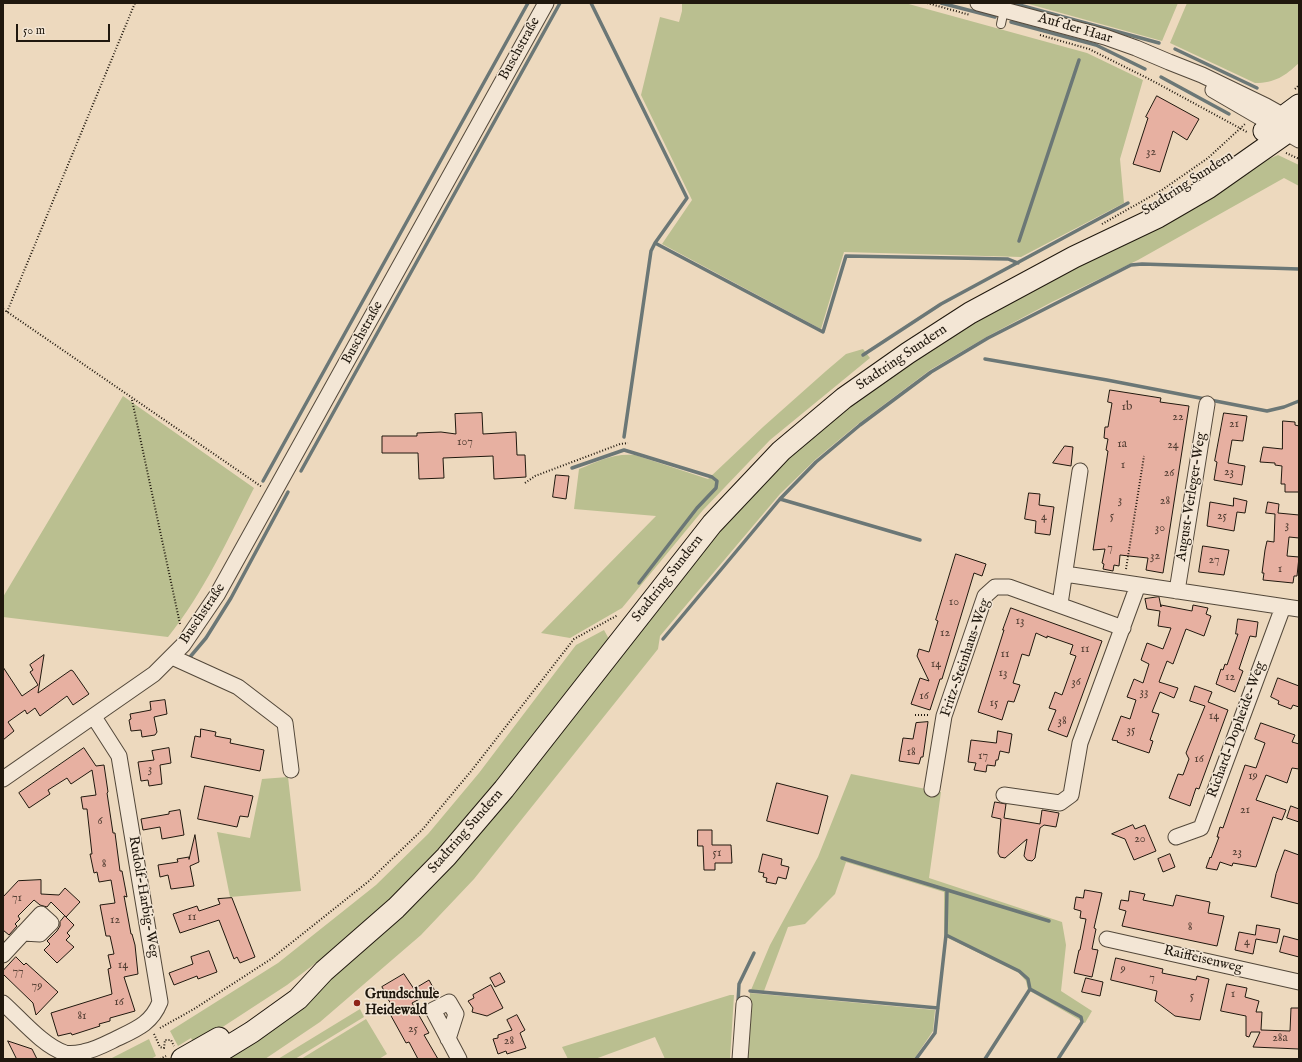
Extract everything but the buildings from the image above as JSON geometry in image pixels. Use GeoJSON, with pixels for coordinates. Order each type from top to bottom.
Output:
{"type":"FeatureCollection","features":[{"type":"Feature","properties":{"kind":"main road","name":"Stadtring Sundern"},"geometry":{"type":"LineString","coordinates":[[208,1059],[252,1032],[298,999],[324,972],[396,908],[446,857],[504,789],[712,524],[781,451],[844,398],[908,353],[970,313],[1074,257],[1214,169],[1291,127]]}},
{"type":"Feature","properties":{"kind":"main road","name":"Stadtring Sundern"},"geometry":{"type":"LineString","coordinates":[[179,1055],[246,1023],[291,992],[324,972]]}},
{"type":"Feature","properties":{"kind":"street","name":"Buschstraße"},"geometry":{"type":"LineString","coordinates":[[3,779],[154,674],[183,645],[217,595],[546,3]]}},
{"type":"Feature","properties":{"kind":"street","name":"Auf der Haar"},"geometry":{"type":"LineString","coordinates":[[975,9],[1002,17],[1105,37],[1136,48],[1202,75],[1291,127]]}},
{"type":"Feature","properties":{"kind":"street","name":"August-Verleger-Weg"},"geometry":{"type":"LineString","coordinates":[[1177,591],[1207,404]]}},
{"type":"Feature","properties":{"kind":"street"},"geometry":{"type":"LineString","coordinates":[[1060,604],[1080,471]]}},
{"type":"Feature","properties":{"kind":"street"},"geometry":{"type":"LineString","coordinates":[[1065,574],[1299,610]]}},
{"type":"Feature","properties":{"kind":"street"},"geometry":{"type":"LineString","coordinates":[[1004,795],[1060,803],[1071,795],[1080,743],[1123,628],[1131,584]]}},
{"type":"Feature","properties":{"kind":"street","name":"Fritz-Steinhaus-Weg"},"geometry":{"type":"LineString","coordinates":[[932,789],[944,716],[985,596],[995,587],[1009,587],[1060,604],[1123,628]]}},
{"type":"Feature","properties":{"kind":"street","name":"Richard-Dopheide-Weg"},"geometry":{"type":"LineString","coordinates":[[1176,837],[1201,828],[1283,607]]}},
{"type":"Feature","properties":{"kind":"street","name":"Buschstraße"},"geometry":{"type":"LineString","coordinates":[[172,657],[238,687],[285,723],[291,770]]}},
{"type":"Feature","properties":{"kind":"street","name":"Rudolf-Harbig-Weg"},"geometry":{"type":"LineString","coordinates":[[3,1003],[50,1046],[66,1053],[84,1052],[94,1049],[138,1028],[147,1022],[156,1012],[160,1002],[121,763],[119,756],[94,717]]}},
{"type":"Feature","properties":{"kind":"street"},"geometry":{"type":"LineString","coordinates":[[3,954],[23,933]]}},
{"type":"Feature","properties":{"kind":"street","name":"Raiffeisenweg"},"geometry":{"type":"LineString","coordinates":[[1107,938],[1299,982]]}},
{"type":"Feature","properties":{"kind":"street"},"geometry":{"type":"LineString","coordinates":[[740,1059],[744,1004]]}},
{"type":"Feature","properties":{"kind":"street"},"geometry":{"type":"LineString","coordinates":[[448,1039],[459,1059]]}},
{"type":"Feature","properties":{"kind":"path"},"geometry":{"type":"LineString","coordinates":[[7,312],[135,3]]}},
{"type":"Feature","properties":{"kind":"path"},"geometry":{"type":"LineString","coordinates":[[927,3],[975,9]]}},
{"type":"Feature","properties":{"kind":"path"},"geometry":{"type":"LineString","coordinates":[[1037,34],[1089,49],[1152,80],[1246,132]]}},
{"type":"Feature","properties":{"kind":"path"},"geometry":{"type":"LineString","coordinates":[[1239,128],[1247,123]]}},
{"type":"Feature","properties":{"kind":"path"},"geometry":{"type":"LineString","coordinates":[[1291,127],[1299,159]]}},
{"type":"Feature","properties":{"kind":"path"},"geometry":{"type":"LineString","coordinates":[[3,309],[273,494]]}},
{"type":"Feature","properties":{"kind":"path"},"geometry":{"type":"LineString","coordinates":[[132,398],[181,628],[184,624]]}},
{"type":"Feature","properties":{"kind":"path"},"geometry":{"type":"LineString","coordinates":[[525,483],[535,476],[620,444],[628,443]]}},
{"type":"Feature","properties":{"kind":"path"},"geometry":{"type":"LineString","coordinates":[[1131,584],[1144,456]]}},
{"type":"Feature","properties":{"kind":"path"},"geometry":{"type":"LineString","coordinates":[[147,1022],[160,1047],[164,1048],[165,1040],[171,1040],[179,1055]]}},
{"type":"Feature","properties":{"kind":"green space"},"geometry":{"type":"Polygon","coordinates":[[[682,3],[905,3],[1087,53],[1143,80],[1120,159],[1124,203],[1021,257],[844,252],[821,329],[662,244],[692,200],[641,95],[660,17],[679,22],[682,11],[682,3]]]}},
{"type":"Feature","properties":{"kind":"green space"},"geometry":{"type":"Polygon","coordinates":[[[1025,3],[1178,3],[1162,41],[1025,3]]]}},
{"type":"Feature","properties":{"kind":"green space"},"geometry":{"type":"Polygon","coordinates":[[[1187,3],[1299,3],[1299,63],[1279,78],[1268,82],[1255,83],[1170,43],[1187,3]]]}},
{"type":"Feature","properties":{"kind":"green space"},"geometry":{"type":"Polygon","coordinates":[[[1278,155],[1299,165],[1299,186],[1284,178],[1138,260],[1052,302],[988,336],[930,370],[858,424],[816,459],[780,494],[660,636],[658,649],[474,879],[421,935],[320,1022],[265,1059],[223,1059],[402,914],[712,537],[782,460],[848,404],[973,320],[1253,166],[1278,155]]]}},
{"type":"Feature","properties":{"kind":"green space"},"geometry":{"type":"Polygon","coordinates":[[[863,349],[870,358],[770,440],[703,510],[622,608],[570,638],[541,633],[656,516],[574,509],[579,469],[613,456],[635,455],[708,479],[763,427],[846,354],[863,349]]]}},
{"type":"Feature","properties":{"kind":"green space"},"geometry":{"type":"Polygon","coordinates":[[[123,396],[254,488],[215,565],[193,602],[168,637],[3,617],[3,597],[123,396]]]}},
{"type":"Feature","properties":{"kind":"green space"},"geometry":{"type":"Polygon","coordinates":[[[604,630],[610,641],[443,850],[389,902],[338,946],[287,985],[195,1045],[191,1038],[178,1046],[170,1031],[278,963],[376,885],[428,834],[479,773],[576,645],[604,630]]]}},
{"type":"Feature","properties":{"kind":"green space"},"geometry":{"type":"Polygon","coordinates":[[[851,774],[941,792],[929,878],[1062,922],[1066,945],[1061,991],[1092,1011],[1085,1023],[1028,990],[1026,981],[1019,973],[944,936],[944,892],[846,862],[835,894],[805,924],[788,927],[764,991],[751,990],[770,945],[818,857],[851,774]]]}},
{"type":"Feature","properties":{"kind":"green space"},"geometry":{"type":"Polygon","coordinates":[[[288,777],[301,891],[230,897],[217,832],[250,838],[262,779],[288,777]]]}},
{"type":"Feature","properties":{"kind":"green space"},"geometry":{"type":"Polygon","coordinates":[[[750,993],[935,1010],[933,1031],[914,1059],[745,1059],[750,993]]]}},
{"type":"Feature","properties":{"kind":"green space"},"geometry":{"type":"Polygon","coordinates":[[[734,995],[730,1059],[665,1059],[655,1037],[595,1059],[568,1059],[562,1047],[734,995]]]}},
{"type":"Feature","properties":{"kind":"green space"},"geometry":{"type":"Polygon","coordinates":[[[360,1009],[364,1017],[295,1059],[278,1059],[360,1009]]]}},
{"type":"Feature","properties":{"kind":"green space"},"geometry":{"type":"Polygon","coordinates":[[[366,1019],[387,1054],[379,1059],[301,1059],[366,1019]]]}},
{"type":"Feature","properties":{"kind":"green space"},"geometry":{"type":"Polygon","coordinates":[[[149,1039],[156,1056],[151,1059],[110,1059],[149,1039]]]}},
{"type":"Feature","properties":{"kind":"waterway"},"geometry":{"type":"LineString","coordinates":[[263,481],[528,3]]}},
{"type":"Feature","properties":{"kind":"waterway"},"geometry":{"type":"LineString","coordinates":[[301,471],[560,3]]}},
{"type":"Feature","properties":{"kind":"waterway"},"geometry":{"type":"LineString","coordinates":[[591,3],[687,198],[651,251],[624,437]]}},
{"type":"Feature","properties":{"kind":"waterway"},"geometry":{"type":"LineString","coordinates":[[941,3],[995,17]]}},
{"type":"Feature","properties":{"kind":"waterway"},"geometry":{"type":"LineString","coordinates":[[1012,3],[1159,43]]}},
{"type":"Feature","properties":{"kind":"waterway"},"geometry":{"type":"LineString","coordinates":[[1011,22],[1096,45],[1145,69]]}},
{"type":"Feature","properties":{"kind":"waterway"},"geometry":{"type":"LineString","coordinates":[[1175,49],[1257,88]]}},
{"type":"Feature","properties":{"kind":"waterway"},"geometry":{"type":"LineString","coordinates":[[1019,241],[1079,60]]}},
{"type":"Feature","properties":{"kind":"waterway"},"geometry":{"type":"LineString","coordinates":[[1161,77],[1229,114]]}},
{"type":"Feature","properties":{"kind":"waterway"},"geometry":{"type":"LineString","coordinates":[[863,355],[941,304],[1128,203]]}},
{"type":"Feature","properties":{"kind":"waterway"},"geometry":{"type":"LineString","coordinates":[[655,243],[823,332],[846,256],[1008,259],[1018,263]]}},
{"type":"Feature","properties":{"kind":"waterway"},"geometry":{"type":"LineString","coordinates":[[663,639],[780,499],[816,462],[860,425],[931,372],[988,338],[1131,265],[1142,264],[1299,269]]}},
{"type":"Feature","properties":{"kind":"waterway"},"geometry":{"type":"LineString","coordinates":[[985,359],[1107,380],[1267,411],[1284,407],[1299,401]]}},
{"type":"Feature","properties":{"kind":"waterway"},"geometry":{"type":"LineString","coordinates":[[572,468],[624,450],[712,477],[717,481],[716,488],[697,508],[639,583]]}},
{"type":"Feature","properties":{"kind":"waterway"},"geometry":{"type":"LineString","coordinates":[[190,657],[206,638],[231,598],[288,492]]}},
{"type":"Feature","properties":{"kind":"waterway"},"geometry":{"type":"LineString","coordinates":[[780,499],[920,540]]}},
{"type":"Feature","properties":{"kind":"waterway"},"geometry":{"type":"LineString","coordinates":[[842,858],[1049,921]]}},
{"type":"Feature","properties":{"kind":"waterway"},"geometry":{"type":"LineString","coordinates":[[916,1059],[935,1033],[946,935],[947,890]]}},
{"type":"Feature","properties":{"kind":"waterway"},"geometry":{"type":"LineString","coordinates":[[946,935],[1019,971],[1028,979],[1030,989],[985,1059]]}},
{"type":"Feature","properties":{"kind":"waterway"},"geometry":{"type":"LineString","coordinates":[[738,1003],[739,984],[754,953]]}},
{"type":"Feature","properties":{"kind":"waterway"},"geometry":{"type":"LineString","coordinates":[[1030,989],[1081,1017],[1082,1022],[1058,1059]]}},
{"type":"Feature","properties":{"kind":"waterway"},"geometry":{"type":"LineString","coordinates":[[750,991],[938,1008]]}},
{"type":"Feature","properties":{"kind":"place","name":"Grundschule Heidewald"},"geometry":{"type":"Point","coordinates":[357,1003]}}]}
